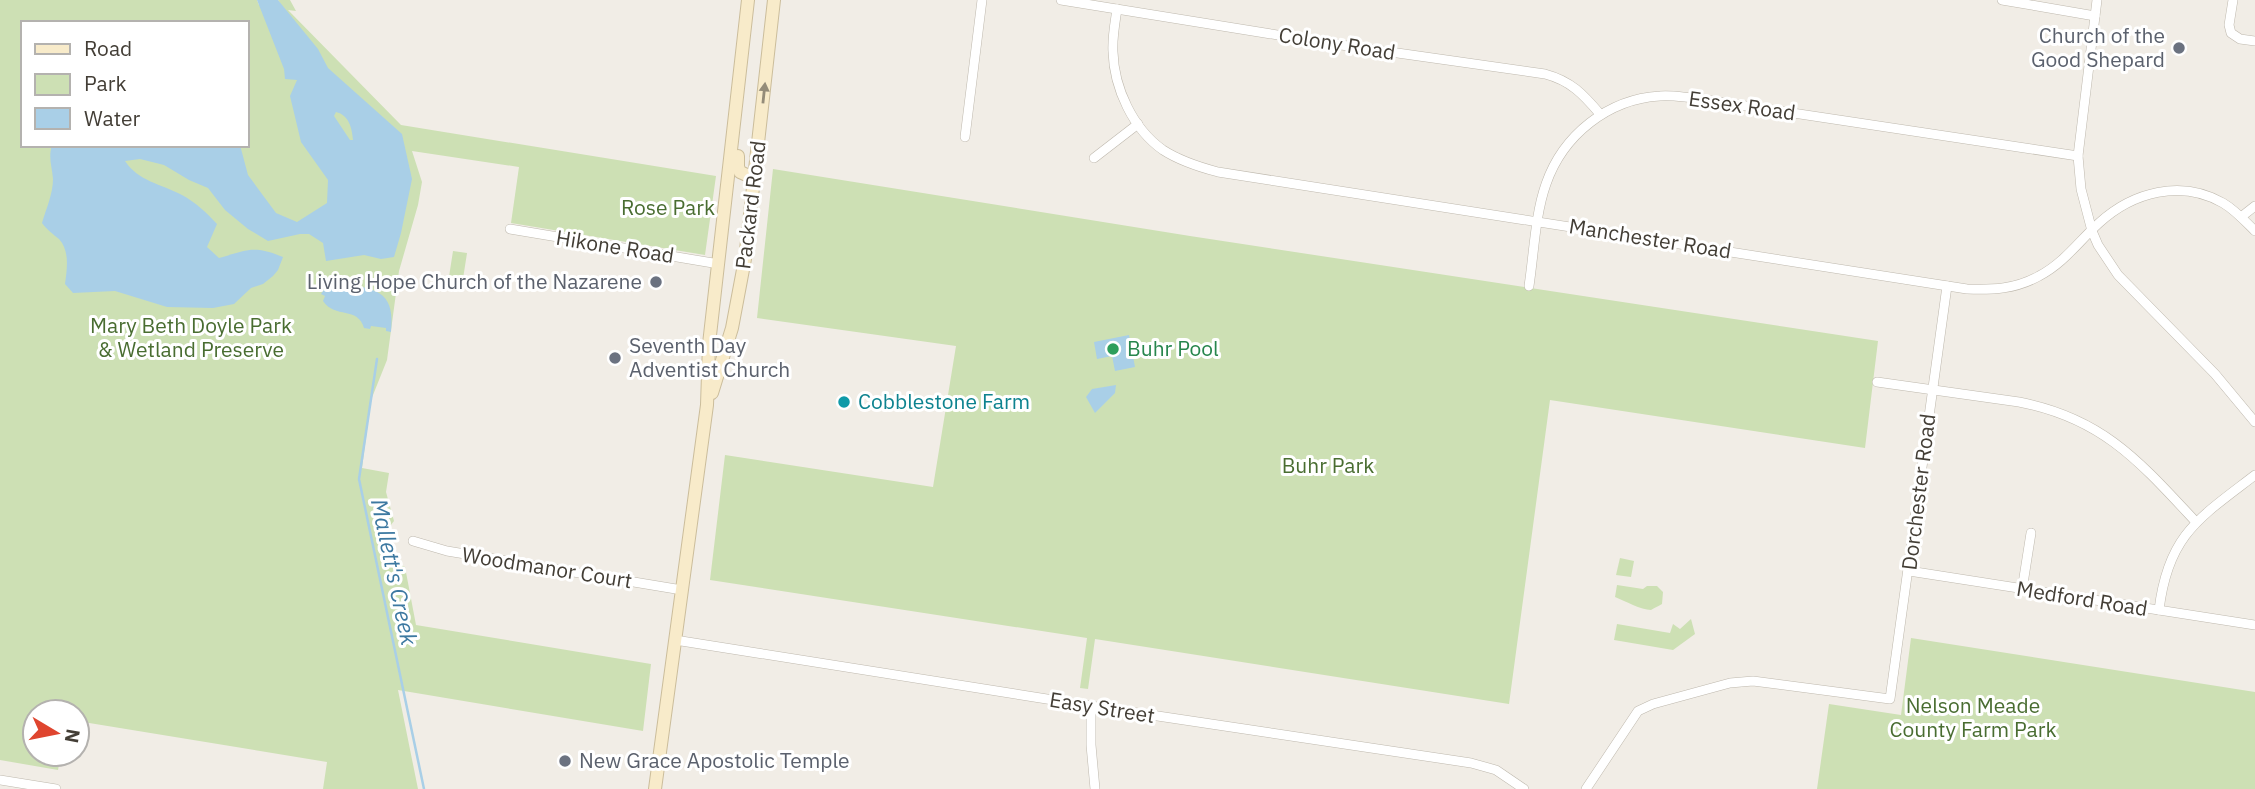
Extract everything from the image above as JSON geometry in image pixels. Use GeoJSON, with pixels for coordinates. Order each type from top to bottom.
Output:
{"type":"FeatureCollection","features":[{"type":"Feature","properties":{"kind":"main road","name":"Packard Road"},"geometry":{"type":"LineString","coordinates":[[655,789],[707,405],[709,344],[748,0]]}},
{"type":"Feature","properties":{"kind":"main road","name":"Packard Road"},"geometry":{"type":"LineString","coordinates":[[707,405],[727,347],[745,259],[774,0]]}},
{"type":"Feature","properties":{"kind":"main road"},"geometry":{"type":"LineString","coordinates":[[739,87],[743,114],[738,167],[746,176],[755,172]]}},
{"type":"Feature","properties":{"kind":"main road"},"geometry":{"type":"LineString","coordinates":[[727,193],[731,222],[723,301],[732,303],[739,295]]}},
{"type":"Feature","properties":{"kind":"street"},"geometry":{"type":"LineString","coordinates":[[965,137],[982,0]]}},
{"type":"Feature","properties":{"kind":"street","name":"Colony Road"},"geometry":{"type":"LineString","coordinates":[[1061,0],[1326,43],[1545,74],[1562,78],[1576,88],[1600,114]]}},
{"type":"Feature","properties":{"kind":"street"},"geometry":{"type":"LineString","coordinates":[[2002,0],[2095,16]]}},
{"type":"Feature","properties":{"kind":"street"},"geometry":{"type":"LineString","coordinates":[[2097,0],[2078,156],[2081,189],[2092,231],[2118,275],[2215,374],[2255,422]]}},
{"type":"Feature","properties":{"kind":"street"},"geometry":{"type":"LineString","coordinates":[[2232,0],[2229,25],[2231,33],[2255,41]]}},
{"type":"Feature","properties":{"kind":"street","name":"Manchester Road"},"geometry":{"type":"LineString","coordinates":[[1117,9],[1113,51],[1115,76],[1138,124],[1163,149],[1181,160],[1218,172],[1947,286],[1986,289],[2004,289],[2021,284],[2056,266],[2119,207],[2130,201],[2166,191],[2186,191],[2209,196],[2222,202],[2255,231]]}},
{"type":"Feature","properties":{"kind":"street","name":"Essex Road"},"geometry":{"type":"LineString","coordinates":[[1529,286],[1546,184],[1565,147],[1600,114],[1633,101],[1660,96],[1693,98],[2078,156]]}},
{"type":"Feature","properties":{"kind":"street"},"geometry":{"type":"LineString","coordinates":[[1094,158],[1138,124]]}},
{"type":"Feature","properties":{"kind":"street"},"geometry":{"type":"LineString","coordinates":[[2241,217],[2255,206]]}},
{"type":"Feature","properties":{"kind":"street","name":"Hikone Road"},"geometry":{"type":"LineString","coordinates":[[510,229],[719,264]]}},
{"type":"Feature","properties":{"kind":"street","name":"Dorchester Road"},"geometry":{"type":"LineString","coordinates":[[1586,789],[1638,711],[1653,704],[1730,683],[1753,681],[1890,699],[1947,286]]}},
{"type":"Feature","properties":{"kind":"street"},"geometry":{"type":"LineString","coordinates":[[1877,382],[2039,406],[2095,429],[2134,457],[2196,522]]}},
{"type":"Feature","properties":{"kind":"street"},"geometry":{"type":"LineString","coordinates":[[2159,610],[2168,565],[2183,537],[2196,522],[2255,475]]}},
{"type":"Feature","properties":{"kind":"street"},"geometry":{"type":"LineString","coordinates":[[2022,590],[2031,533]]}},
{"type":"Feature","properties":{"kind":"street","name":"Woodmanor Court"},"geometry":{"type":"LineString","coordinates":[[413,541],[447,551],[682,590]]}},
{"type":"Feature","properties":{"kind":"street","name":"Medford Road"},"geometry":{"type":"LineString","coordinates":[[1909,571],[2255,625]]}},
{"type":"Feature","properties":{"kind":"street","name":"Easy Street"},"geometry":{"type":"LineString","coordinates":[[675,640],[1471,763],[1496,770],[1524,789]]}},
{"type":"Feature","properties":{"kind":"street"},"geometry":{"type":"LineString","coordinates":[[1091,706],[1095,789]]}},
{"type":"Feature","properties":{"kind":"street"},"geometry":{"type":"LineString","coordinates":[[0,780],[56,789]]}},
{"type":"Feature","properties":{"kind":"green space","name":"Mary Beth Doyle Park & Wetland Preserve"},"geometry":{"type":"Polygon","coordinates":[[[0,0],[257,0],[259,5],[283,8],[278,0],[290,0],[296,11],[288,10],[401,125],[716,176],[705,255],[511,223],[519,167],[412,151],[422,182],[399,271],[387,360],[371,400],[362,468],[389,473],[386,492],[394,521],[385,535],[385,547],[392,558],[405,567],[416,625],[651,664],[643,731],[398,690],[418,789],[323,789],[327,762],[91,723],[91,698],[21,698],[21,764],[0,760],[0,0]]]}},
{"type":"Feature","properties":{"kind":"green space","name":"Buhr Park"},"geometry":{"type":"Polygon","coordinates":[[[773,169],[1878,341],[1865,448],[1550,400],[1509,704],[1095,639],[1088,689],[1080,688],[1087,638],[710,580],[725,455],[933,487],[956,346],[757,318],[773,169]]]}},
{"type":"Feature","properties":{"kind":"green space"},"geometry":{"type":"Polygon","coordinates":[[[453,251],[467,253],[462,285],[448,283],[453,251]]]}},
{"type":"Feature","properties":{"kind":"green space"},"geometry":{"type":"Polygon","coordinates":[[[1620,558],[1634,561],[1631,577],[1616,575],[1620,558]]]}},
{"type":"Feature","properties":{"kind":"green space"},"geometry":{"type":"Polygon","coordinates":[[[1617,585],[1643,589],[1657,586],[1663,592],[1662,604],[1651,610],[1633,605],[1615,597],[1617,585]]]}},
{"type":"Feature","properties":{"kind":"green space"},"geometry":{"type":"Polygon","coordinates":[[[1691,619],[1695,634],[1673,650],[1614,640],[1617,624],[1670,633],[1673,624],[1680,629],[1691,619]]]}},
{"type":"Feature","properties":{"kind":"green space","name":"Nelson Meade County Farm Park"},"geometry":{"type":"Polygon","coordinates":[[[1911,638],[2255,692],[2255,789],[1817,789],[1829,704],[1901,715],[1911,638]]]}},
{"type":"Feature","properties":{"kind":"water"},"geometry":{"type":"Polygon","coordinates":[[[257,0],[278,0],[318,49],[328,68],[402,134],[412,179],[394,257],[381,259],[364,255],[326,261],[323,243],[309,234],[268,241],[225,210],[208,188],[164,165],[140,159],[125,161],[143,178],[192,201],[217,224],[207,247],[219,258],[244,251],[264,251],[283,257],[278,270],[263,284],[251,288],[234,304],[213,308],[167,307],[115,291],[73,293],[65,284],[65,249],[59,239],[42,223],[53,185],[52,147],[241,147],[248,175],[276,213],[297,222],[327,203],[328,180],[301,142],[290,96],[297,80],[285,79],[284,69],[257,0]],[[336,112],[334,116],[350,140],[353,140],[349,123],[344,116],[336,112]]]}},
{"type":"Feature","properties":{"kind":"water"},"geometry":{"type":"Polygon","coordinates":[[[346,285],[368,288],[383,296],[390,309],[391,332],[386,331],[386,328],[364,328],[357,317],[334,310],[323,301],[325,296],[321,294],[325,288],[346,285]]]}},
{"type":"Feature","properties":{"kind":"water","name":"Buhr Pool"},"geometry":{"type":"Polygon","coordinates":[[[1129,335],[1135,367],[1115,371],[1112,356],[1097,359],[1094,342],[1129,335]]]}},
{"type":"Feature","properties":{"kind":"water"},"geometry":{"type":"Polygon","coordinates":[[[1116,385],[1115,393],[1095,413],[1086,397],[1092,389],[1116,385]]]}},
{"type":"Feature","properties":{"kind":"waterway","name":"Mallett's Creek"},"geometry":{"type":"LineString","coordinates":[[377,359],[359,479],[424,789]]}},
{"type":"Feature","properties":{"kind":"place","name":"Church of the Good Shepard"},"geometry":{"type":"Point","coordinates":[2179,48]}},
{"type":"Feature","properties":{"kind":"place","name":"Living Hope Church of the Nazarene"},"geometry":{"type":"Point","coordinates":[656,282]}},
{"type":"Feature","properties":{"kind":"place","name":"Buhr Pool"},"geometry":{"type":"Point","coordinates":[1113,349]}},
{"type":"Feature","properties":{"kind":"place","name":"Seventh Day Adventist Church"},"geometry":{"type":"Point","coordinates":[615,358]}},
{"type":"Feature","properties":{"kind":"place","name":"Cobblestone Farm"},"geometry":{"type":"Point","coordinates":[844,402]}},
{"type":"Feature","properties":{"kind":"place","name":"New Grace Apostolic Temple"},"geometry":{"type":"Point","coordinates":[565,761]}},
{"type":"Feature","properties":{"kind":"park label","name":"Rose Park"},"geometry":{"type":"Point","coordinates":[668,208]}}]}
